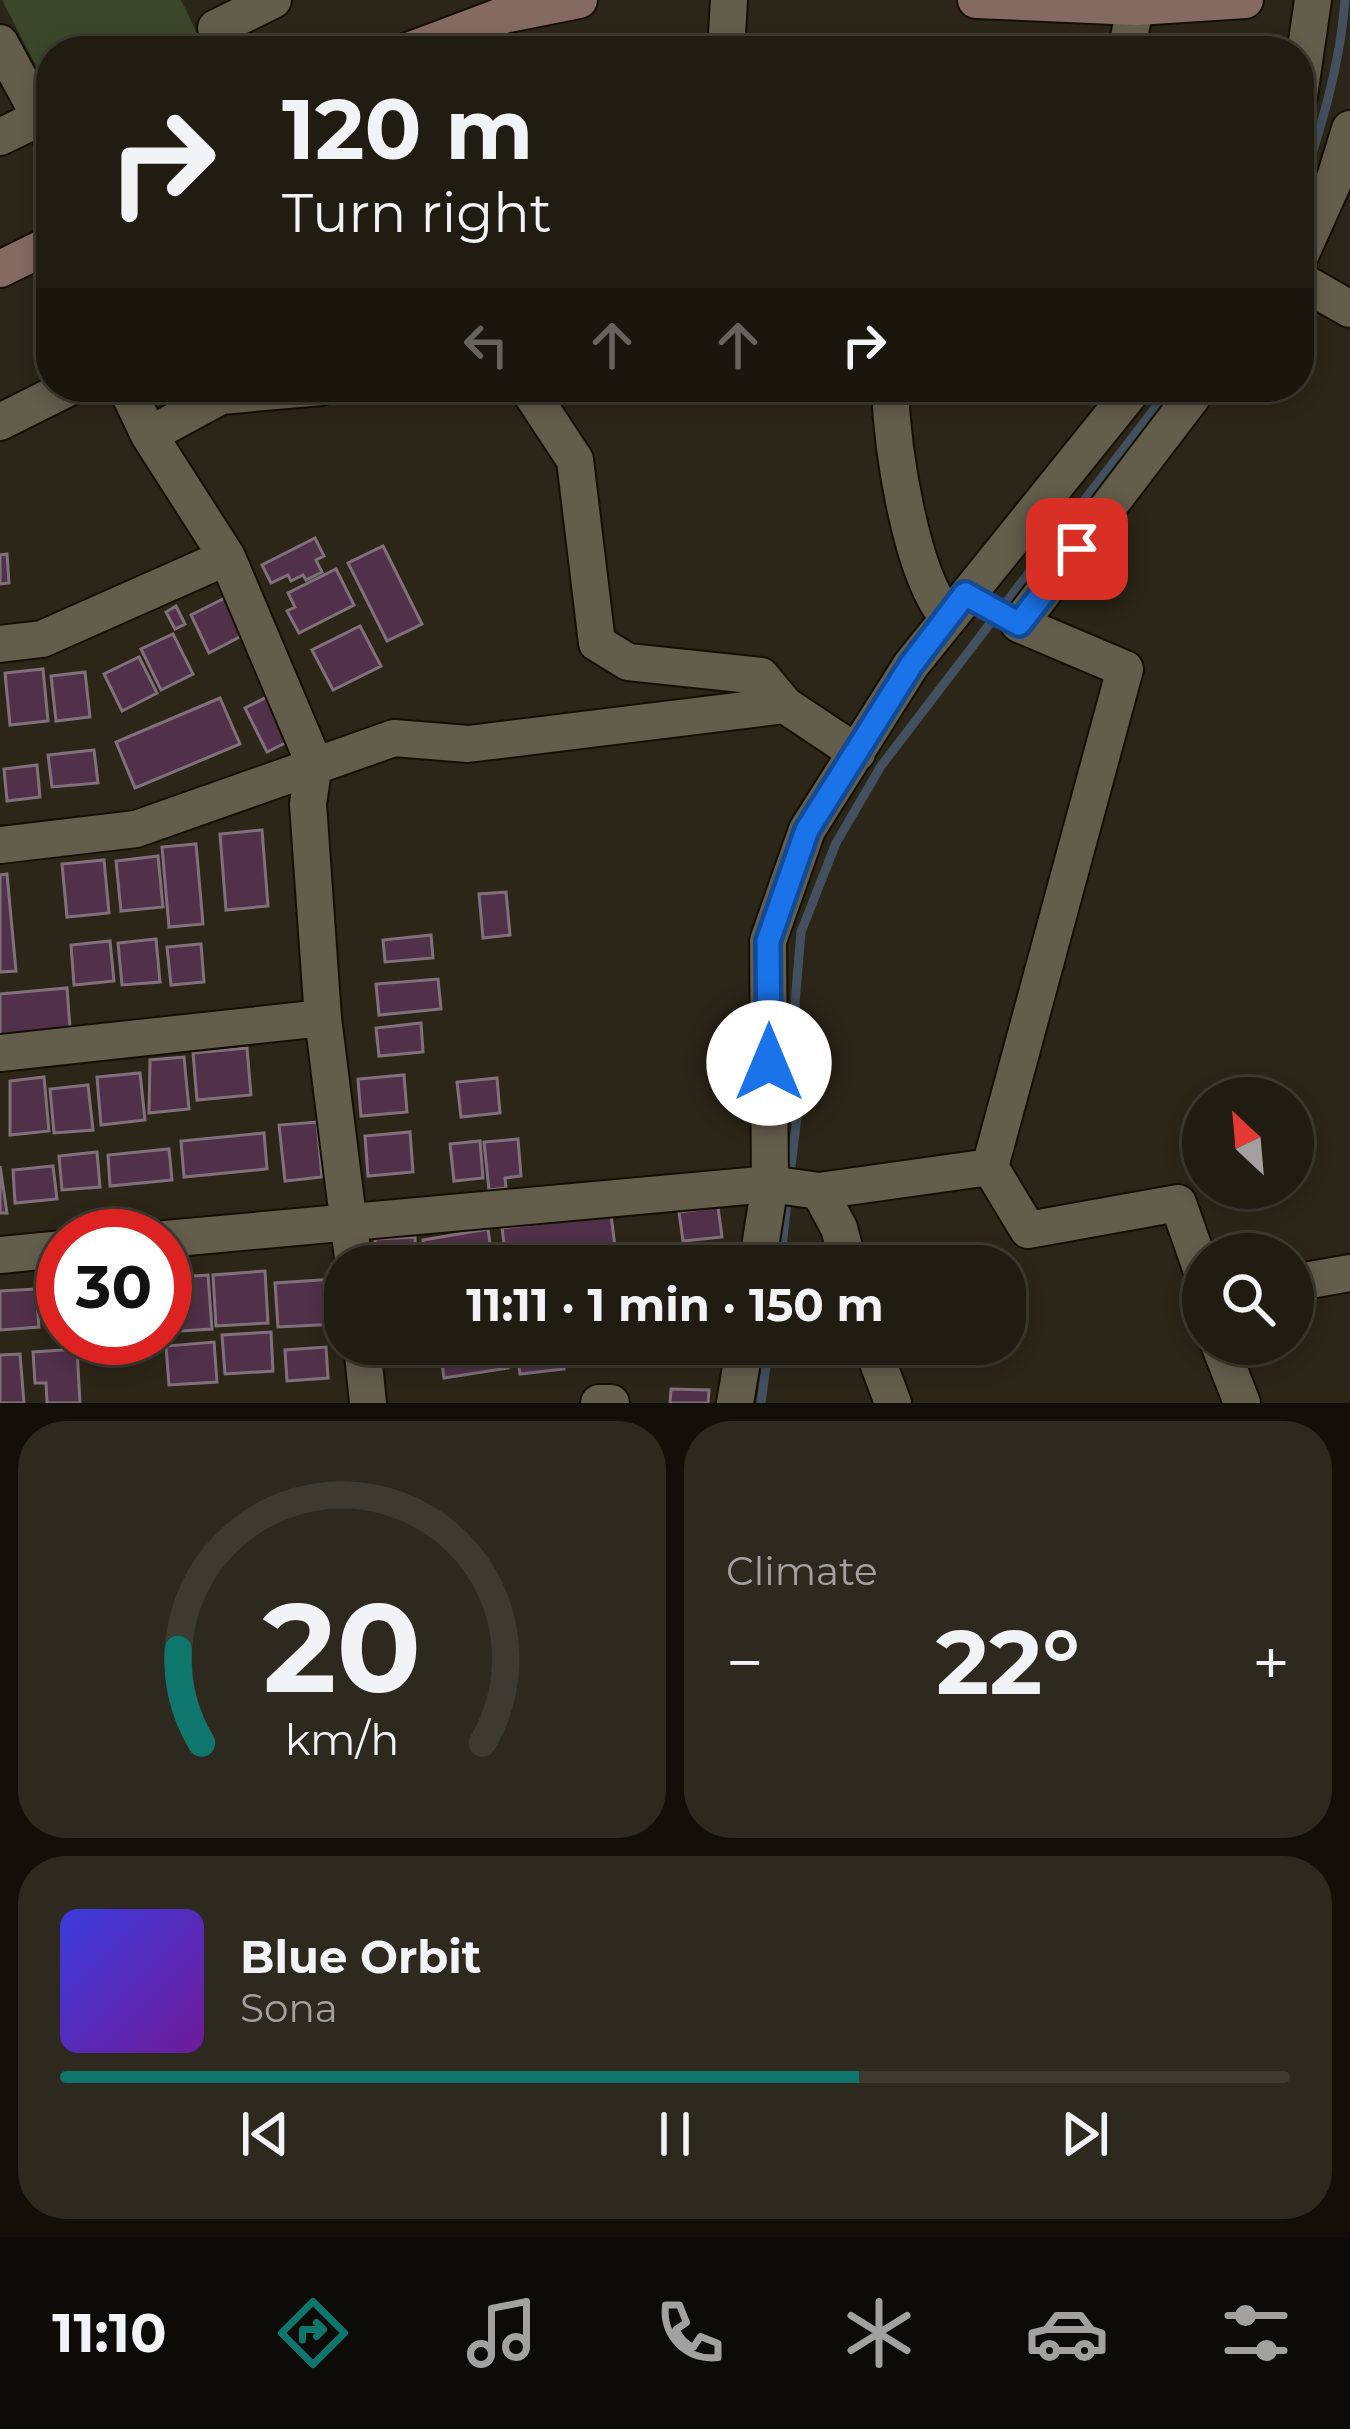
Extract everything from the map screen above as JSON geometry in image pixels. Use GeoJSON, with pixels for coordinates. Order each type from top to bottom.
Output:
{"type":"FeatureCollection","features":[{"type":"Feature","properties":{"kind":"street"},"geometry":{"type":"LineString","coordinates":[[214,26],[273,0]]}},
{"type":"Feature","properties":{"kind":"street"},"geometry":{"type":"LineString","coordinates":[[448,36],[504,15],[579,0]]}},
{"type":"Feature","properties":{"kind":"street"},"geometry":{"type":"LineString","coordinates":[[727,36],[730,0]]}},
{"type":"Feature","properties":{"kind":"street"},"geometry":{"type":"LineString","coordinates":[[976,0],[1245,0]]}},
{"type":"Feature","properties":{"kind":"street"},"geometry":{"type":"LineString","coordinates":[[1308,36],[1313,0]]}},
{"type":"Feature","properties":{"kind":"street"},"geometry":{"type":"LineString","coordinates":[[1129,36],[1137,3]]}},
{"type":"Feature","properties":{"kind":"street"},"geometry":{"type":"LineString","coordinates":[[0,44],[36,109]]}},
{"type":"Feature","properties":{"kind":"street"},"geometry":{"type":"LineString","coordinates":[[0,137],[36,129]]}},
{"type":"Feature","properties":{"kind":"street"},"geometry":{"type":"LineString","coordinates":[[1314,232],[1343,182],[1350,129]]}},
{"type":"Feature","properties":{"kind":"street"},"geometry":{"type":"LineString","coordinates":[[0,269],[36,251]]}},
{"type":"Feature","properties":{"kind":"street"},"geometry":{"type":"LineString","coordinates":[[1314,289],[1350,309]]}},
{"type":"Feature","properties":{"kind":"street"},"geometry":{"type":"LineString","coordinates":[[0,422],[40,402]]}},
{"type":"Feature","properties":{"kind":"street"},"geometry":{"type":"LineString","coordinates":[[133,402],[226,557],[314,763],[308,804],[323,1018],[352,1245]]}},
{"type":"Feature","properties":{"kind":"street"},"geometry":{"type":"LineString","coordinates":[[149,435],[210,402]]}},
{"type":"Feature","properties":{"kind":"street"},"geometry":{"type":"LineString","coordinates":[[537,402],[574,460],[597,643],[628,662],[761,676],[785,706],[856,753]]}},
{"type":"Feature","properties":{"kind":"street"},"geometry":{"type":"LineString","coordinates":[[890,402],[892,448],[928,595],[1019,624],[1125,668],[990,1167],[1028,1230],[1178,1203],[1189,1233]]}},
{"type":"Feature","properties":{"kind":"street"},"geometry":{"type":"LineString","coordinates":[[760,1245],[770,1184],[768,941],[807,830],[957,606],[1123,402]]}},
{"type":"Feature","properties":{"kind":"street"},"geometry":{"type":"LineString","coordinates":[[1019,624],[1177,402]]}},
{"type":"Feature","properties":{"kind":"street"},"geometry":{"type":"LineString","coordinates":[[0,644],[42,640],[226,557]]}},
{"type":"Feature","properties":{"kind":"street"},"geometry":{"type":"LineString","coordinates":[[0,845],[136,829],[394,738],[468,744],[785,706]]}},
{"type":"Feature","properties":{"kind":"street"},"geometry":{"type":"LineString","coordinates":[[0,1053],[323,1018]]}},
{"type":"Feature","properties":{"kind":"street"},"geometry":{"type":"LineString","coordinates":[[192,1236],[770,1184],[819,1191],[990,1167]]}},
{"type":"Feature","properties":{"kind":"street"},"geometry":{"type":"LineString","coordinates":[[819,1191],[843,1245]]}},
{"type":"Feature","properties":{"kind":"street"},"geometry":{"type":"LineString","coordinates":[[0,1255],[36,1252]]}},
{"type":"Feature","properties":{"kind":"street"},"geometry":{"type":"LineString","coordinates":[[1314,1279],[1350,1273]]}},
{"type":"Feature","properties":{"kind":"street"},"geometry":{"type":"LineString","coordinates":[[364,1365],[368,1403]]}},
{"type":"Feature","properties":{"kind":"street"},"geometry":{"type":"LineString","coordinates":[[736,1403],[742,1365]]}},
{"type":"Feature","properties":{"kind":"street"},"geometry":{"type":"LineString","coordinates":[[879,1365],[893,1403]]}},
{"type":"Feature","properties":{"kind":"street"},"geometry":{"type":"LineString","coordinates":[[1228,1365],[1243,1403]]}},
{"type":"Feature","properties":{"kind":"street"},"geometry":{"type":"LineString","coordinates":[[599,1403],[611,1403]]}},
{"type":"Feature","properties":{"kind":"green space"},"geometry":{"type":"Polygon","coordinates":[[[2,0],[181,0],[199,36],[36,36],[36,66],[2,0]]]}},
{"type":"Feature","properties":{"kind":"building"},"geometry":{"type":"Polygon","coordinates":[[[315,538],[324,556],[316,560],[322,572],[306,580],[303,575],[291,581],[288,575],[271,583],[262,565],[315,538]]]}},
{"type":"Feature","properties":{"kind":"building"},"geometry":{"type":"Polygon","coordinates":[[[383,546],[422,624],[387,641],[348,563],[383,546]]]}},
{"type":"Feature","properties":{"kind":"building"},"geometry":{"type":"Polygon","coordinates":[[[7,554],[9,583],[0,584],[0,555],[7,554]]]}},
{"type":"Feature","properties":{"kind":"building"},"geometry":{"type":"Polygon","coordinates":[[[336,569],[354,605],[299,633],[287,611],[295,607],[288,593],[336,569]]]}},
{"type":"Feature","properties":{"kind":"building"},"geometry":{"type":"Polygon","coordinates":[[[227,597],[245,634],[209,653],[191,615],[227,597]]]}},
{"type":"Feature","properties":{"kind":"building"},"geometry":{"type":"Polygon","coordinates":[[[176,606],[185,624],[175,629],[166,612],[176,606]]]}},
{"type":"Feature","properties":{"kind":"building"},"geometry":{"type":"Polygon","coordinates":[[[360,626],[381,666],[333,690],[312,650],[360,626]]]}},
{"type":"Feature","properties":{"kind":"building"},"geometry":{"type":"Polygon","coordinates":[[[173,634],[193,674],[161,690],[141,649],[173,634]]]}},
{"type":"Feature","properties":{"kind":"building"},"geometry":{"type":"Polygon","coordinates":[[[139,657],[157,693],[122,711],[104,674],[139,657]]]}},
{"type":"Feature","properties":{"kind":"building"},"geometry":{"type":"Polygon","coordinates":[[[43,669],[48,721],[10,725],[5,673],[43,669]]]}},
{"type":"Feature","properties":{"kind":"building"},"geometry":{"type":"Polygon","coordinates":[[[85,672],[90,717],[56,721],[51,676],[85,672]]]}},
{"type":"Feature","properties":{"kind":"building"},"geometry":{"type":"Polygon","coordinates":[[[277,692],[289,741],[267,752],[245,708],[277,692]]]}},
{"type":"Feature","properties":{"kind":"building"},"geometry":{"type":"Polygon","coordinates":[[[220,698],[240,744],[135,788],[116,742],[220,698]]]}},
{"type":"Feature","properties":{"kind":"building"},"geometry":{"type":"Polygon","coordinates":[[[94,750],[98,783],[52,787],[48,755],[94,750]]]}},
{"type":"Feature","properties":{"kind":"building"},"geometry":{"type":"Polygon","coordinates":[[[37,765],[40,797],[7,801],[4,769],[37,765]]]}},
{"type":"Feature","properties":{"kind":"building"},"geometry":{"type":"Polygon","coordinates":[[[262,830],[268,906],[226,910],[220,834],[262,830]]]}},
{"type":"Feature","properties":{"kind":"building"},"geometry":{"type":"Polygon","coordinates":[[[196,844],[203,924],[169,927],[162,847],[196,844]]]}},
{"type":"Feature","properties":{"kind":"building"},"geometry":{"type":"Polygon","coordinates":[[[158,856],[163,907],[121,911],[116,861],[158,856]]]}},
{"type":"Feature","properties":{"kind":"building"},"geometry":{"type":"Polygon","coordinates":[[[104,860],[109,913],[67,917],[62,864],[104,860]]]}},
{"type":"Feature","properties":{"kind":"building"},"geometry":{"type":"Polygon","coordinates":[[[7,874],[16,971],[0,972],[0,875],[7,874]]]}},
{"type":"Feature","properties":{"kind":"building"},"geometry":{"type":"Polygon","coordinates":[[[506,892],[510,935],[483,938],[479,894],[506,892]]]}},
{"type":"Feature","properties":{"kind":"building"},"geometry":{"type":"Polygon","coordinates":[[[431,935],[433,958],[385,962],[383,940],[431,935]]]}},
{"type":"Feature","properties":{"kind":"building"},"geometry":{"type":"Polygon","coordinates":[[[156,939],[160,982],[122,985],[118,943],[156,939]]]}},
{"type":"Feature","properties":{"kind":"building"},"geometry":{"type":"Polygon","coordinates":[[[110,941],[114,981],[74,985],[71,945],[110,941]]]}},
{"type":"Feature","properties":{"kind":"building"},"geometry":{"type":"Polygon","coordinates":[[[201,944],[204,982],[171,985],[167,947],[201,944]]]}},
{"type":"Feature","properties":{"kind":"building"},"geometry":{"type":"Polygon","coordinates":[[[438,979],[441,1009],[379,1015],[376,984],[438,979]]]}},
{"type":"Feature","properties":{"kind":"building"},"geometry":{"type":"Polygon","coordinates":[[[67,988],[70,1028],[0,1035],[0,994],[67,988]]]}},
{"type":"Feature","properties":{"kind":"building"},"geometry":{"type":"Polygon","coordinates":[[[421,1023],[423,1052],[379,1056],[376,1028],[421,1023]]]}},
{"type":"Feature","properties":{"kind":"building"},"geometry":{"type":"Polygon","coordinates":[[[247,1048],[251,1095],[197,1100],[193,1053],[247,1048]]]}},
{"type":"Feature","properties":{"kind":"building"},"geometry":{"type":"Polygon","coordinates":[[[184,1057],[189,1109],[149,1113],[150,1060],[184,1057]]]}},
{"type":"Feature","properties":{"kind":"building"},"geometry":{"type":"Polygon","coordinates":[[[140,1073],[145,1120],[101,1125],[97,1077],[140,1073]]]}},
{"type":"Feature","properties":{"kind":"building"},"geometry":{"type":"Polygon","coordinates":[[[404,1075],[407,1112],[361,1116],[358,1079],[404,1075]]]}},
{"type":"Feature","properties":{"kind":"building"},"geometry":{"type":"Polygon","coordinates":[[[44,1077],[49,1131],[10,1135],[10,1081],[44,1077]]]}},
{"type":"Feature","properties":{"kind":"building"},"geometry":{"type":"Polygon","coordinates":[[[497,1078],[500,1113],[461,1117],[457,1082],[497,1078]]]}},
{"type":"Feature","properties":{"kind":"building"},"geometry":{"type":"Polygon","coordinates":[[[88,1085],[93,1130],[54,1133],[50,1089],[88,1085]]]}},
{"type":"Feature","properties":{"kind":"building"},"geometry":{"type":"Polygon","coordinates":[[[317,1122],[322,1177],[285,1181],[279,1125],[317,1122]]]}},
{"type":"Feature","properties":{"kind":"building"},"geometry":{"type":"Polygon","coordinates":[[[410,1132],[413,1172],[368,1176],[365,1136],[410,1132]]]}},
{"type":"Feature","properties":{"kind":"building"},"geometry":{"type":"Polygon","coordinates":[[[264,1133],[267,1169],[184,1177],[181,1141],[264,1133]]]}},
{"type":"Feature","properties":{"kind":"building"},"geometry":{"type":"Polygon","coordinates":[[[518,1139],[521,1176],[505,1178],[506,1188],[489,1190],[484,1142],[518,1139]]]}},
{"type":"Feature","properties":{"kind":"building"},"geometry":{"type":"Polygon","coordinates":[[[480,1141],[483,1178],[454,1181],[450,1144],[480,1141]]]}},
{"type":"Feature","properties":{"kind":"building"},"geometry":{"type":"Polygon","coordinates":[[[169,1149],[172,1180],[110,1186],[108,1155],[169,1149]]]}},
{"type":"Feature","properties":{"kind":"building"},"geometry":{"type":"Polygon","coordinates":[[[97,1152],[100,1187],[62,1190],[59,1156],[97,1152]]]}},
{"type":"Feature","properties":{"kind":"building"},"geometry":{"type":"Polygon","coordinates":[[[0,1166],[7,1213],[0,1213],[0,1166]]]}},
{"type":"Feature","properties":{"kind":"building"},"geometry":{"type":"Polygon","coordinates":[[[53,1166],[57,1199],[15,1203],[13,1170],[53,1166]]]}},
{"type":"Feature","properties":{"kind":"building"},"geometry":{"type":"Polygon","coordinates":[[[718,1207],[722,1237],[683,1241],[679,1212],[718,1207]]]}},
{"type":"Feature","properties":{"kind":"building"},"geometry":{"type":"Polygon","coordinates":[[[611,1215],[615,1245],[504,1245],[502,1228],[611,1215]]]}},
{"type":"Feature","properties":{"kind":"building"},"geometry":{"type":"Polygon","coordinates":[[[488,1229],[490,1245],[424,1245],[423,1240],[488,1229]]]}},
{"type":"Feature","properties":{"kind":"building"},"geometry":{"type":"Polygon","coordinates":[[[415,1237],[415,1245],[375,1245],[375,1239],[415,1237]]]}},
{"type":"Feature","properties":{"kind":"building"},"geometry":{"type":"Polygon","coordinates":[[[265,1271],[268,1323],[216,1326],[213,1275],[265,1271]]]}},
{"type":"Feature","properties":{"kind":"building"},"geometry":{"type":"Polygon","coordinates":[[[208,1275],[212,1329],[192,1330],[192,1276],[208,1275]]]}},
{"type":"Feature","properties":{"kind":"building"},"geometry":{"type":"Polygon","coordinates":[[[324,1280],[324,1325],[278,1327],[275,1283],[324,1280]]]}},
{"type":"Feature","properties":{"kind":"building"},"geometry":{"type":"Polygon","coordinates":[[[36,1289],[36,1327],[0,1330],[0,1291],[36,1289]]]}},
{"type":"Feature","properties":{"kind":"building"},"geometry":{"type":"Polygon","coordinates":[[[271,1332],[273,1371],[225,1374],[222,1335],[271,1332]]]}},
{"type":"Feature","properties":{"kind":"building"},"geometry":{"type":"Polygon","coordinates":[[[214,1342],[217,1382],[169,1385],[167,1365],[192,1365],[192,1344],[214,1342]]]}},
{"type":"Feature","properties":{"kind":"building"},"geometry":{"type":"Polygon","coordinates":[[[324,1347],[328,1378],[287,1381],[285,1350],[324,1347]]]}},
{"type":"Feature","properties":{"kind":"building"},"geometry":{"type":"Polygon","coordinates":[[[33,1352],[36,1365],[78,1365],[80,1403],[47,1403],[46,1383],[35,1383],[33,1352]]]}},
{"type":"Feature","properties":{"kind":"building"},"geometry":{"type":"Polygon","coordinates":[[[20,1354],[24,1403],[0,1403],[0,1355],[20,1354]]]}},
{"type":"Feature","properties":{"kind":"building"},"geometry":{"type":"Polygon","coordinates":[[[442,1365],[508,1365],[508,1368],[444,1378],[442,1365]]]}},
{"type":"Feature","properties":{"kind":"building"},"geometry":{"type":"Polygon","coordinates":[[[519,1365],[564,1365],[564,1369],[520,1374],[519,1365]]]}},
{"type":"Feature","properties":{"kind":"building"},"geometry":{"type":"Polygon","coordinates":[[[671,1389],[709,1390],[708,1403],[670,1403],[671,1389]]]}},
{"type":"Feature","properties":{"kind":"waterway"},"geometry":{"type":"LineString","coordinates":[[1314,146],[1334,74],[1345,0]]}},
{"type":"Feature","properties":{"kind":"waterway"},"geometry":{"type":"LineString","coordinates":[[790,1175],[802,1076],[795,1003],[801,932],[836,843],[881,766],[1160,402]]}},
{"type":"Feature","properties":{"kind":"waterway"},"geometry":{"type":"LineString","coordinates":[[782,1245],[788,1192]]}},
{"type":"Feature","properties":{"kind":"waterway"},"geometry":{"type":"LineString","coordinates":[[761,1403],[766,1365]]}},
{"type":"Feature","properties":{"kind":"route"},"geometry":{"type":"LineString","coordinates":[[769,1063],[768,941],[807,830],[911,665],[965,594],[1019,624],[1077,549]]}}]}
